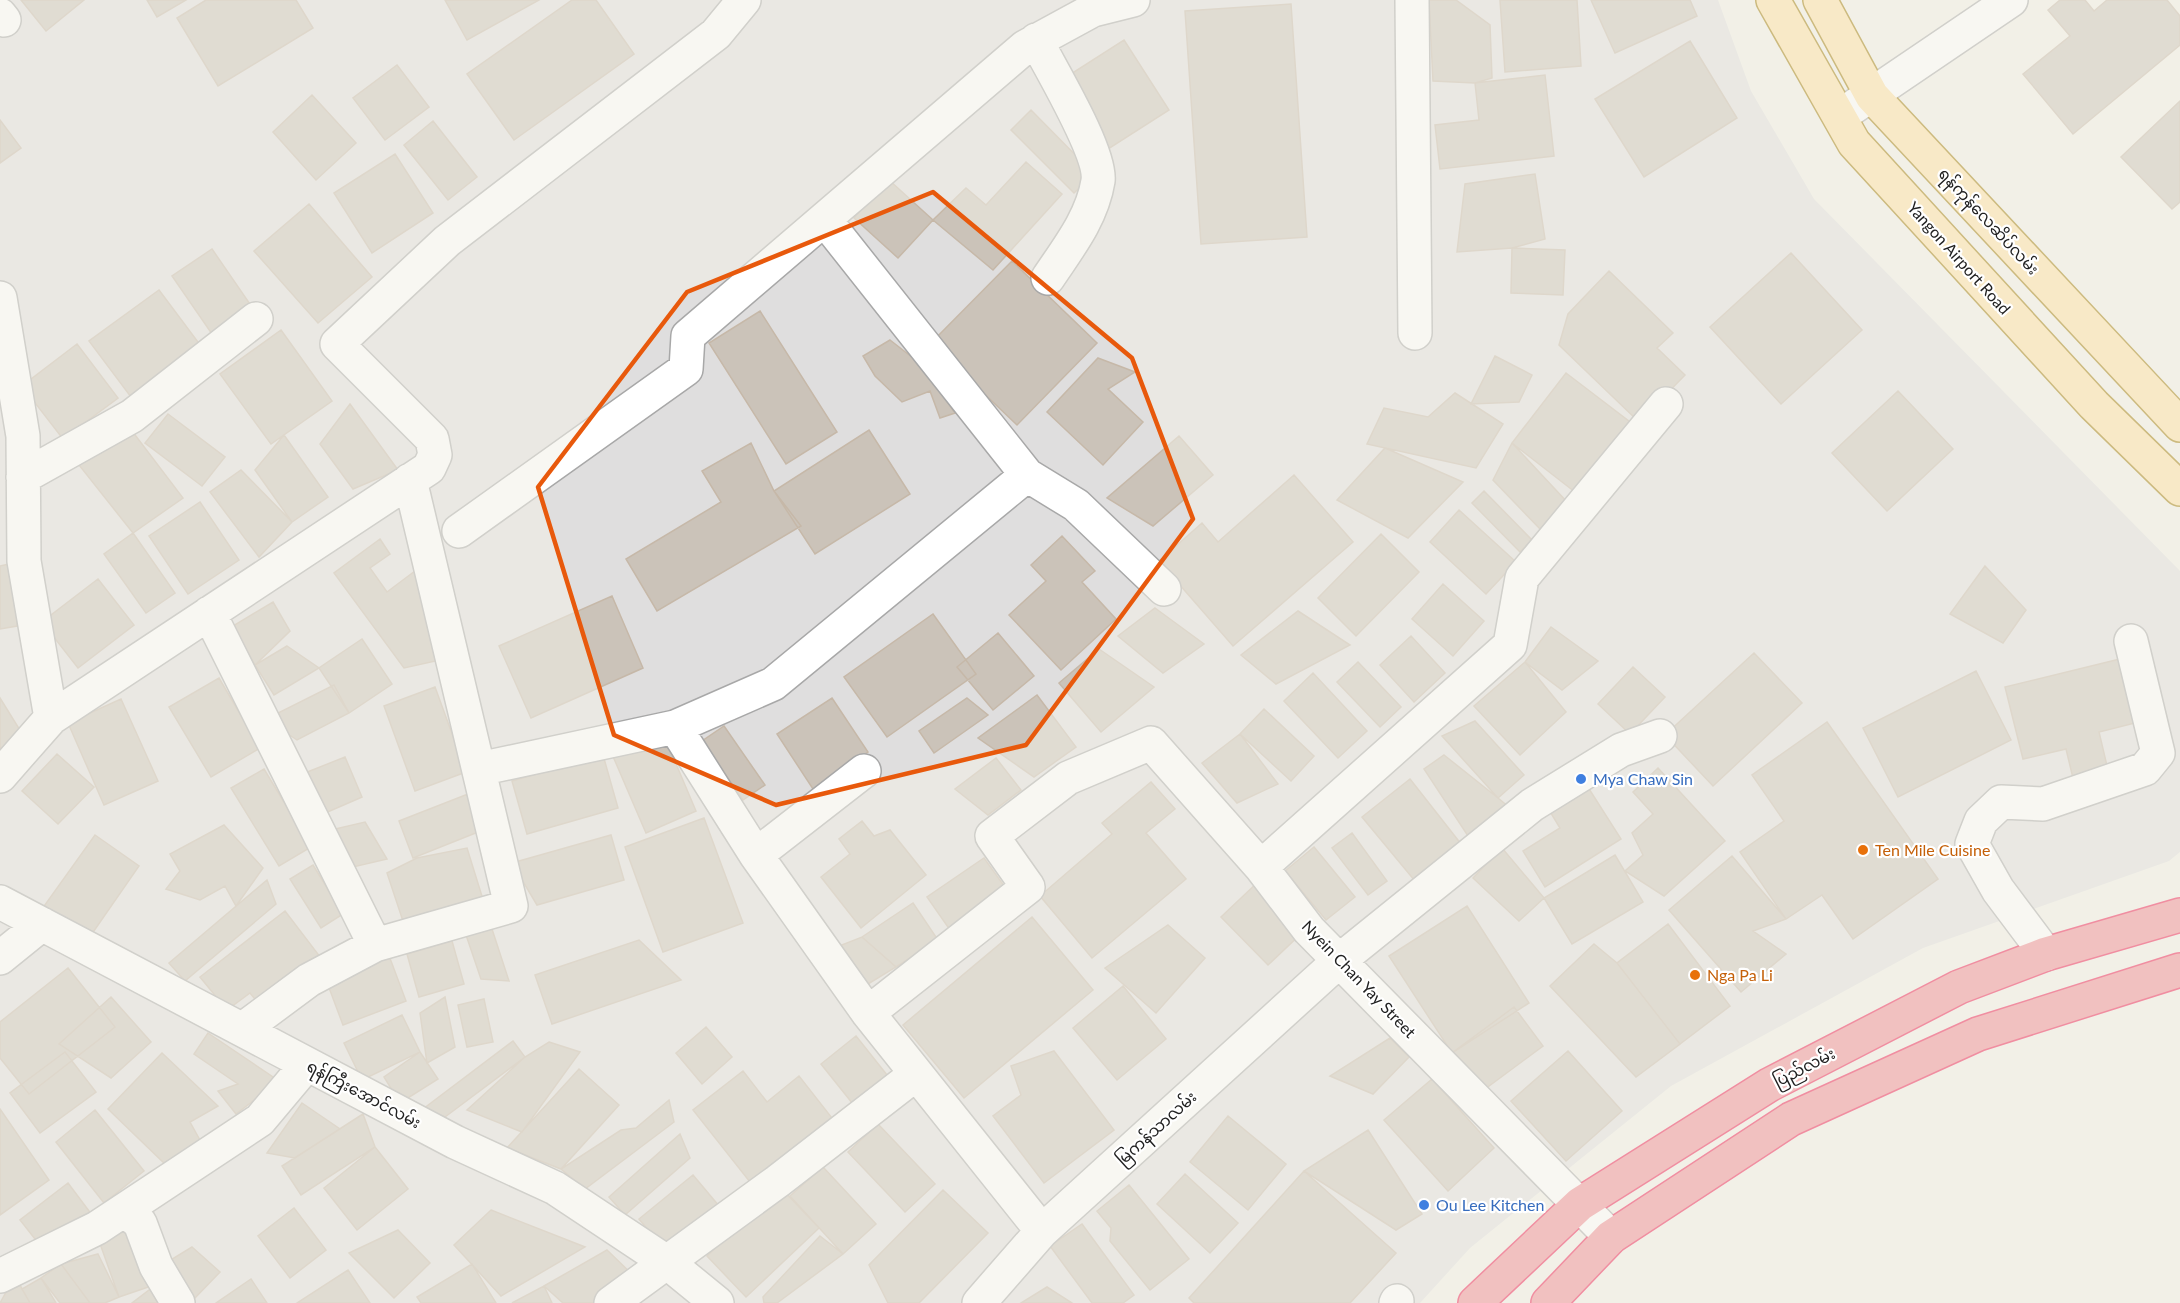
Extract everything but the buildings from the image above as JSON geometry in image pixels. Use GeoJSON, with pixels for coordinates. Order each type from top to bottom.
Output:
{"type":"FeatureCollection","features":[{"type":"Feature","properties":{"kind":"highway","name":"ပြည်လမ်း"},"geometry":{"type":"LineString","coordinates":[[1475,1303],[1580,1204],[1768,1085],[1959,987],[2046,954],[2180,915]]}},
{"type":"Feature","properties":{"kind":"highway"},"geometry":{"type":"LineString","coordinates":[[1548,1303],[1611,1237],[1791,1119],[1978,1034],[2180,970]]}},
{"type":"Feature","properties":{"kind":"main road","name":"Yangon Airport Road"},"geometry":{"type":"LineString","coordinates":[[1773,0],[1854,143],[2094,405],[2180,489]]}},
{"type":"Feature","properties":{"kind":"main road","name":"ရန်ကုန်လေဆိပ်လမ်း"},"geometry":{"type":"LineString","coordinates":[[1820,0],[1872,96],[2180,425]]}},
{"type":"Feature","properties":{"kind":"street"},"geometry":{"type":"LineString","coordinates":[[0,776],[51,718],[429,468],[435,455],[432,439],[337,344],[447,242],[716,34],[744,0]]}},
{"type":"Feature","properties":{"kind":"street"},"geometry":{"type":"LineString","coordinates":[[459,531],[686,369],[688,336],[1036,40],[1090,5],[1133,0]]}},
{"type":"Feature","properties":{"kind":"street"},"geometry":{"type":"LineString","coordinates":[[1412,0],[1415,333]]}},
{"type":"Feature","properties":{"kind":"street"},"geometry":{"type":"LineString","coordinates":[[1840,116],[2011,0]]}},
{"type":"Feature","properties":{"kind":"street"},"geometry":{"type":"LineString","coordinates":[[1036,40],[1095,155],[1098,180],[1084,224],[1048,278]]}},
{"type":"Feature","properties":{"kind":"street"},"geometry":{"type":"LineString","coordinates":[[825,220],[1027,475],[1076,505],[1164,589]]}},
{"type":"Feature","properties":{"kind":"street"},"geometry":{"type":"LineString","coordinates":[[0,298],[23,436],[24,561],[51,718]]}},
{"type":"Feature","properties":{"kind":"street"},"geometry":{"type":"LineString","coordinates":[[23,477],[132,416],[256,319]]}},
{"type":"Feature","properties":{"kind":"street"},"geometry":{"type":"LineString","coordinates":[[1261,867],[1510,645],[1522,578],[1666,404]]}},
{"type":"Feature","properties":{"kind":"street"},"geometry":{"type":"LineString","coordinates":[[479,769],[675,727],[773,684],[1027,475]]}},
{"type":"Feature","properties":{"kind":"street"},"geometry":{"type":"LineString","coordinates":[[243,1029],[309,980],[375,945],[511,906],[410,480]]}},
{"type":"Feature","properties":{"kind":"street"},"geometry":{"type":"LineString","coordinates":[[209,614],[375,945]]}},
{"type":"Feature","properties":{"kind":"street"},"geometry":{"type":"LineString","coordinates":[[2046,954],[1998,890],[1972,844],[1981,821],[2001,802],[2043,804],[2145,769],[2152,761],[2158,753],[2131,640]]}},
{"type":"Feature","properties":{"kind":"street"},"geometry":{"type":"LineString","coordinates":[[675,727],[756,855],[868,1013],[1042,1231]]}},
{"type":"Feature","properties":{"kind":"street","name":"မြကန်သာလမ်း"},"geometry":{"type":"LineString","coordinates":[[979,1303],[1042,1231],[1340,960],[1532,805],[1621,750],[1660,736]]}},
{"type":"Feature","properties":{"kind":"street","name":"Nyein Chan Yay Street"},"geometry":{"type":"LineString","coordinates":[[868,1013],[1028,887],[992,836],[1068,778],[1151,743],[1261,867],[1310,930],[1611,1237]]}},
{"type":"Feature","properties":{"kind":"street"},"geometry":{"type":"LineString","coordinates":[[756,855],[864,771]]}},
{"type":"Feature","properties":{"kind":"street","name":"ရန်ကြီးအောင်လမ်း"},"geometry":{"type":"LineString","coordinates":[[0,902],[455,1142],[555,1188],[668,1263],[717,1303]]}},
{"type":"Feature","properties":{"kind":"street"},"geometry":{"type":"LineString","coordinates":[[0,958],[42,924]]}},
{"type":"Feature","properties":{"kind":"street"},"geometry":{"type":"LineString","coordinates":[[0,1276],[98,1228],[260,1120],[308,1064]]}},
{"type":"Feature","properties":{"kind":"street"},"geometry":{"type":"LineString","coordinates":[[611,1303],[668,1263],[916,1074]]}},
{"type":"Feature","properties":{"kind":"street"},"geometry":{"type":"LineString","coordinates":[[124,1210],[140,1223],[156,1266],[178,1303]]}},
{"type":"Feature","properties":{"kind":"highlighted area"},"geometry":{"type":"Polygon","coordinates":[[[933,192],[1132,358],[1193,519],[1026,745],[776,805],[614,735],[538,487],[687,292],[933,192]]]}},
{"type":"Feature","properties":{"kind":"shaded area"},"geometry":{"type":"Polygon","coordinates":[[[0,0],[1718,0],[1751,91],[1814,199],[2180,571],[2180,852],[2169,861],[1923,948],[1671,1086],[1470,1248],[1420,1303],[0,1303],[0,0]]]}},
{"type":"Feature","properties":{"kind":"place","name":"Mya Chaw Sin"},"geometry":{"type":"Point","coordinates":[1581,779]}},
{"type":"Feature","properties":{"kind":"place","name":"Ten Mile Cuisine"},"geometry":{"type":"Point","coordinates":[1863,850]}},
{"type":"Feature","properties":{"kind":"place","name":"Nga Pa Li"},"geometry":{"type":"Point","coordinates":[1695,975]}},
{"type":"Feature","properties":{"kind":"place","name":"Ou Lee Kitchen"},"geometry":{"type":"Point","coordinates":[1424,1205]}}]}
